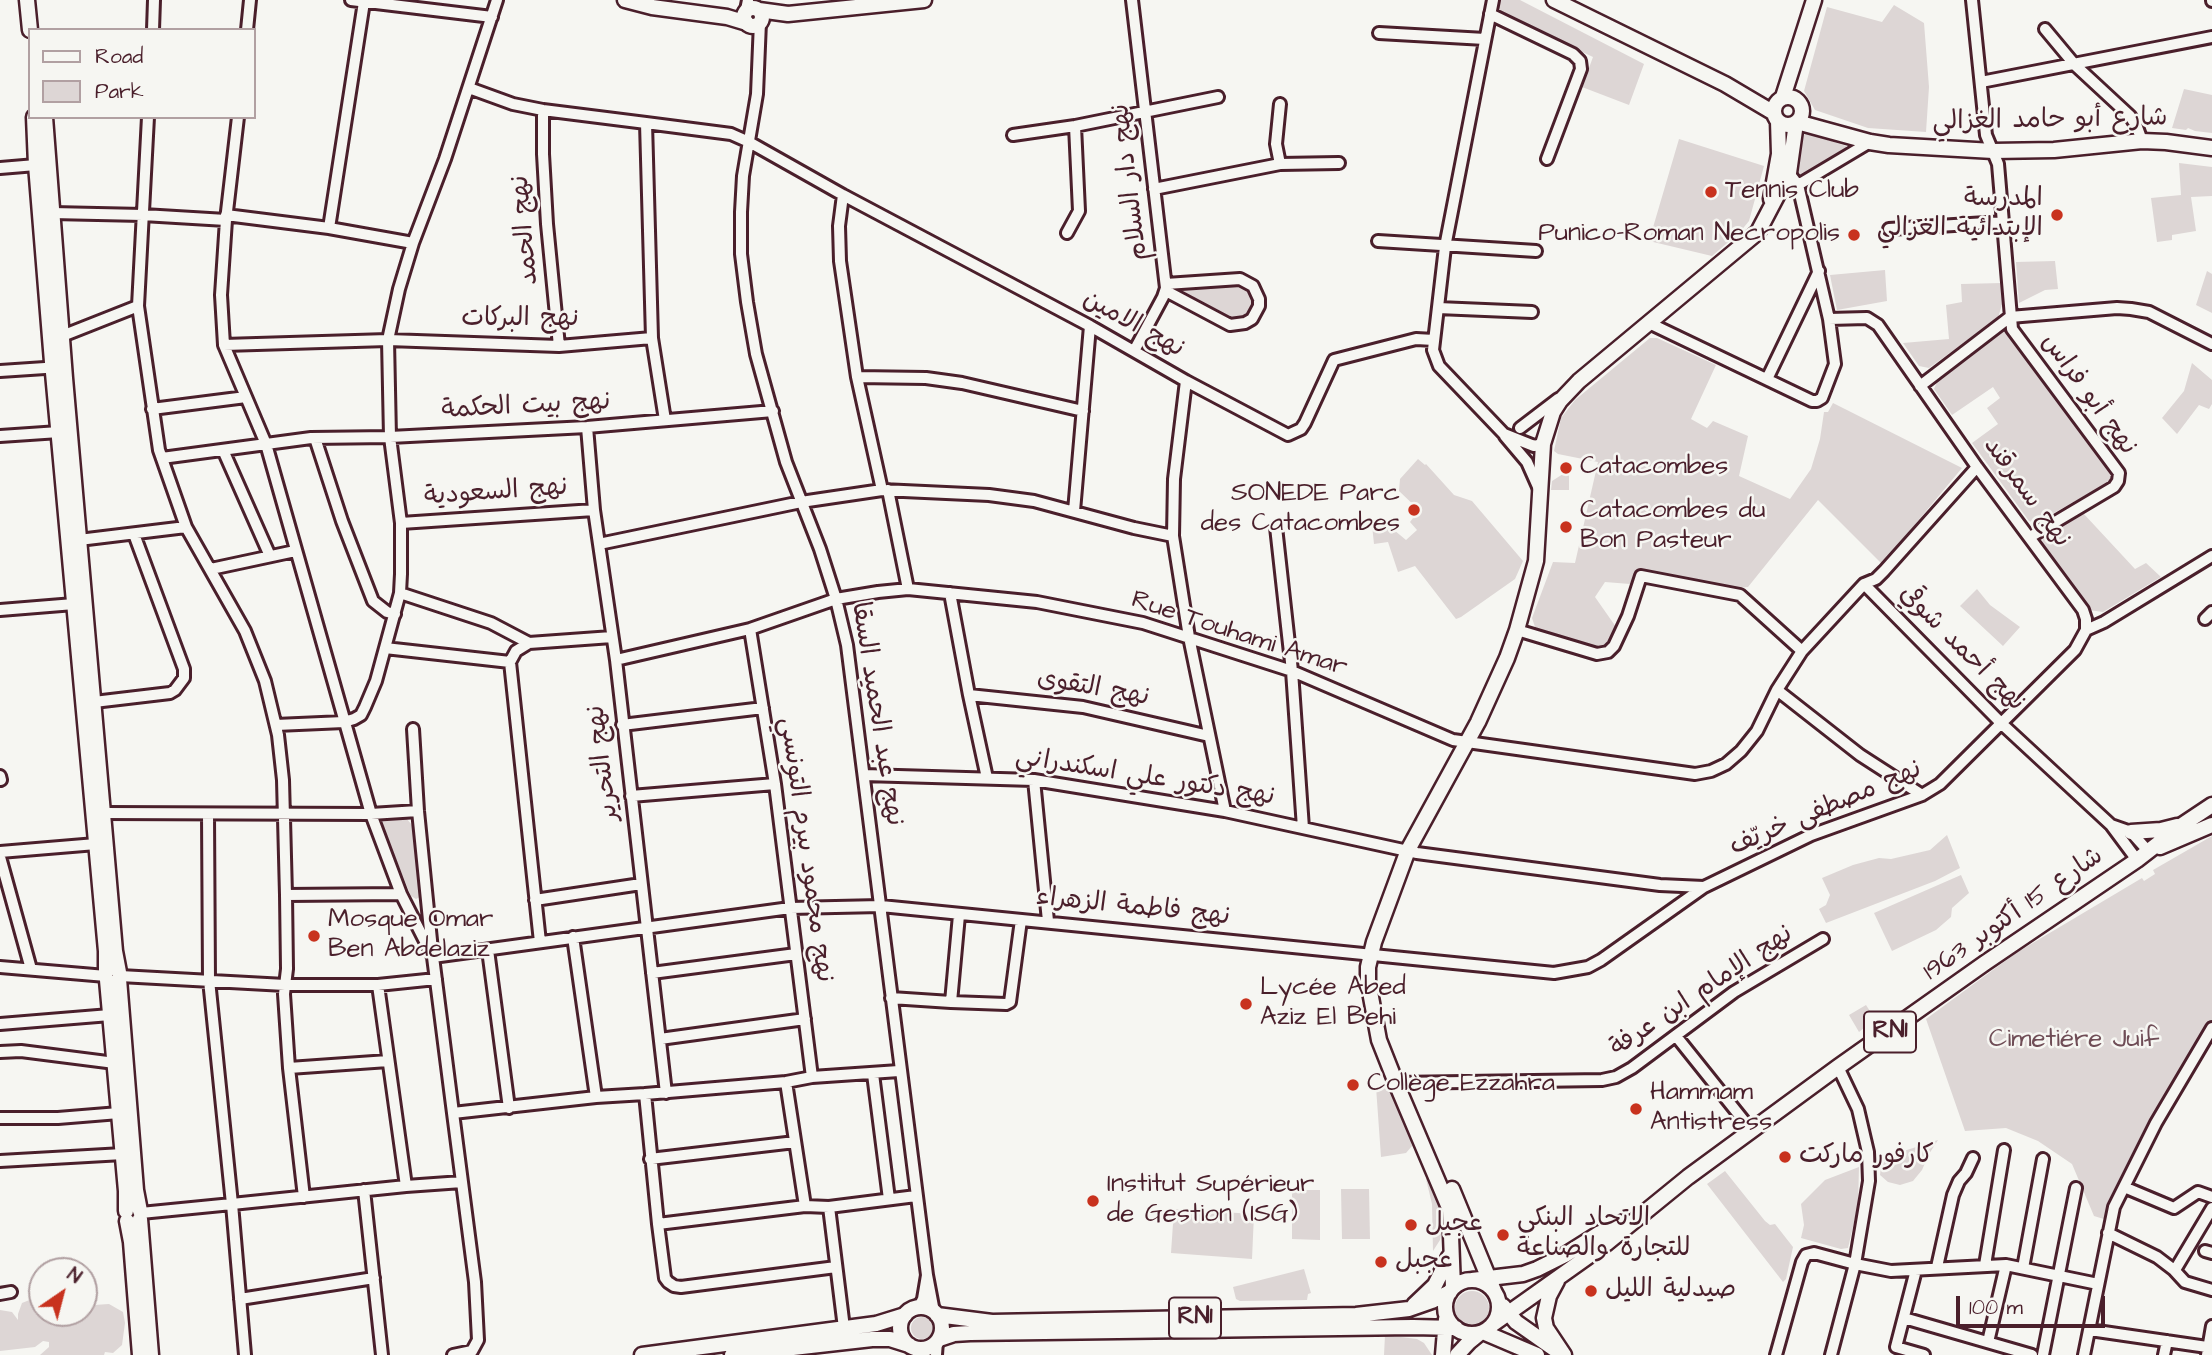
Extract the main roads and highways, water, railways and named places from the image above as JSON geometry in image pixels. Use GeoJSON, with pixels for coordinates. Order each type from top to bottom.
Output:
{"type":"FeatureCollection","features":[{"type":"Feature","properties":{"kind":"main road"},"geometry":{"type":"LineString","coordinates":[[27,0],[30,28]]}},
{"type":"Feature","properties":{"kind":"main road"},"geometry":{"type":"LineString","coordinates":[[37,0],[39,28]]}},
{"type":"Feature","properties":{"kind":"main road"},"geometry":{"type":"LineString","coordinates":[[625,0],[652,7],[719,16],[752,12],[797,13],[844,4],[924,0]]}},
{"type":"Feature","properties":{"kind":"main road"},"geometry":{"type":"LineString","coordinates":[[1554,0],[1778,108],[1786,125],[1799,115]]}},
{"type":"Feature","properties":{"kind":"main road"},"geometry":{"type":"LineString","coordinates":[[1783,172],[1779,154],[1778,108],[1798,55],[1814,0]]}},
{"type":"Feature","properties":{"kind":"main road"},"geometry":{"type":"LineString","coordinates":[[1443,1355],[1450,1323],[1445,1306],[1451,1290],[1450,1210],[1400,1083],[1385,1027],[1377,981],[1376,955],[1412,851],[1469,742],[1517,630],[1536,561],[1544,442],[1553,412],[1569,391],[1754,236],[1769,214],[1799,115],[1798,55]]}},
{"type":"Feature","properties":{"kind":"main road"},"geometry":{"type":"LineString","coordinates":[[1778,108],[1791,97],[1799,115]]}},
{"type":"Feature","properties":{"kind":"main road","name":"شارع أبو حامد الغزالي"},"geometry":{"type":"LineString","coordinates":[[1799,115],[1846,136],[1870,142],[1993,150],[2054,150],[2142,141],[2212,148]]}},
{"type":"Feature","properties":{"kind":"main road"},"geometry":{"type":"LineString","coordinates":[[34,119],[36,165],[57,338]]}},
{"type":"Feature","properties":{"kind":"main road"},"geometry":{"type":"LineString","coordinates":[[45,119],[59,367],[79,540],[115,951],[110,1015],[127,1198],[135,1215],[151,1355]]}},
{"type":"Feature","properties":{"kind":"main road"},"geometry":{"type":"LineString","coordinates":[[59,367],[59,432],[106,958],[113,976],[136,1190],[131,1242],[140,1355]]}},
{"type":"Feature","properties":{"kind":"main road","name":"شارع 15 أكتوبر 1963"},"geometry":{"type":"LineString","coordinates":[[1457,1355],[1485,1329],[1607,1243],[1635,1218],[1838,1067],[2143,856],[2212,805]]}},
{"type":"Feature","properties":{"kind":"main road"},"geometry":{"type":"LineString","coordinates":[[2131,832],[2182,825]]}},
{"type":"Feature","properties":{"kind":"main road","name":"شارع 15 أكتوبر 1963"},"geometry":{"type":"LineString","coordinates":[[2143,856],[2212,825]]}},
{"type":"Feature","properties":{"kind":"main road"},"geometry":{"type":"LineString","coordinates":[[1400,1083],[1457,1200],[1493,1289],[1499,1308],[1485,1329],[1537,1355]]}},
{"type":"Feature","properties":{"kind":"main road","name":"شارع 15 أكتوبر 1963"},"geometry":{"type":"LineString","coordinates":[[1451,1290],[1459,1283],[1472,1280],[1493,1289],[1565,1255],[1600,1233],[1635,1218]]}},
{"type":"Feature","properties":{"kind":"main road"},"geometry":{"type":"LineString","coordinates":[[1409,1309],[1435,1284],[1451,1253]]}},
{"type":"Feature","properties":{"kind":"main road"},"geometry":{"type":"LineString","coordinates":[[1565,1271],[1549,1296],[1544,1318],[1546,1328],[1565,1355]]}},
{"type":"Feature","properties":{"kind":"main road"},"geometry":{"type":"LineString","coordinates":[[1493,1289],[1508,1313],[1529,1332],[1565,1355]]}},
{"type":"Feature","properties":{"kind":"main road","name":"RN1"},"geometry":{"type":"LineString","coordinates":[[905,1315],[919,1307],[936,1313],[992,1322],[1356,1315],[1409,1309],[1432,1301],[1451,1290]]}},
{"type":"Feature","properties":{"kind":"main road"},"geometry":{"type":"LineString","coordinates":[[936,1313],[942,1327],[937,1345]]}},
{"type":"Feature","properties":{"kind":"main road"},"geometry":{"type":"LineString","coordinates":[[642,1355],[844,1328],[892,1320],[905,1315]]}},
{"type":"Feature","properties":{"kind":"main road"},"geometry":{"type":"LineString","coordinates":[[905,1315],[900,1328],[904,1340],[912,1349]]}},
{"type":"Feature","properties":{"kind":"main road","name":"RN1"},"geometry":{"type":"LineString","coordinates":[[732,1355],[872,1339],[890,1339],[912,1349],[925,1349],[970,1333],[1413,1327],[1450,1323],[1467,1333],[1485,1329]]}},
{"type":"Feature","properties":{"kind":"place","name":"Tennis Club"},"geometry":{"type":"Point","coordinates":[1711,192]}},
{"type":"Feature","properties":{"kind":"place","name":"المدرسة الإبتدائية الغزالي"},"geometry":{"type":"Point","coordinates":[2057,215]}},
{"type":"Feature","properties":{"kind":"place","name":"Punico-Roman Necropolis"},"geometry":{"type":"Point","coordinates":[1854,235]}},
{"type":"Feature","properties":{"kind":"place","name":"Catacombes"},"geometry":{"type":"Point","coordinates":[1566,468]}},
{"type":"Feature","properties":{"kind":"place","name":"SONEDE Parc des Catacombes"},"geometry":{"type":"Point","coordinates":[1414,510]}},
{"type":"Feature","properties":{"kind":"place","name":"Catacombes du Bon Pasteur"},"geometry":{"type":"Point","coordinates":[1566,527]}},
{"type":"Feature","properties":{"kind":"place","name":"Mosque Omar Ben Abdelaziz"},"geometry":{"type":"Point","coordinates":[314,936]}},
{"type":"Feature","properties":{"kind":"place","name":"Lycée Abed Aziz El Behi"},"geometry":{"type":"Point","coordinates":[1246,1004]}},
{"type":"Feature","properties":{"kind":"place","name":"Collège Ezzahra"},"geometry":{"type":"Point","coordinates":[1353,1085]}},
{"type":"Feature","properties":{"kind":"place","name":"Hammam Antistress"},"geometry":{"type":"Point","coordinates":[1636,1109]}},
{"type":"Feature","properties":{"kind":"place","name":"كارفور ماركت"},"geometry":{"type":"Point","coordinates":[1785,1157]}},
{"type":"Feature","properties":{"kind":"place","name":"Institut Supérieur de Gestion (ISG)"},"geometry":{"type":"Point","coordinates":[1093,1201]}},
{"type":"Feature","properties":{"kind":"place","name":"عجيل"},"geometry":{"type":"Point","coordinates":[1411,1225]}},
{"type":"Feature","properties":{"kind":"place","name":"الاتحاد البنكي للتجارة والصناعة"},"geometry":{"type":"Point","coordinates":[1503,1235]}},
{"type":"Feature","properties":{"kind":"place","name":"عجبل"},"geometry":{"type":"Point","coordinates":[1381,1262]}},
{"type":"Feature","properties":{"kind":"place","name":"صيدلية الليل"},"geometry":{"type":"Point","coordinates":[1591,1291]}},
{"type":"Feature","properties":{"kind":"park label","name":"Cimetiére Juif"},"geometry":{"type":"Point","coordinates":[2074,1041]}}]}
